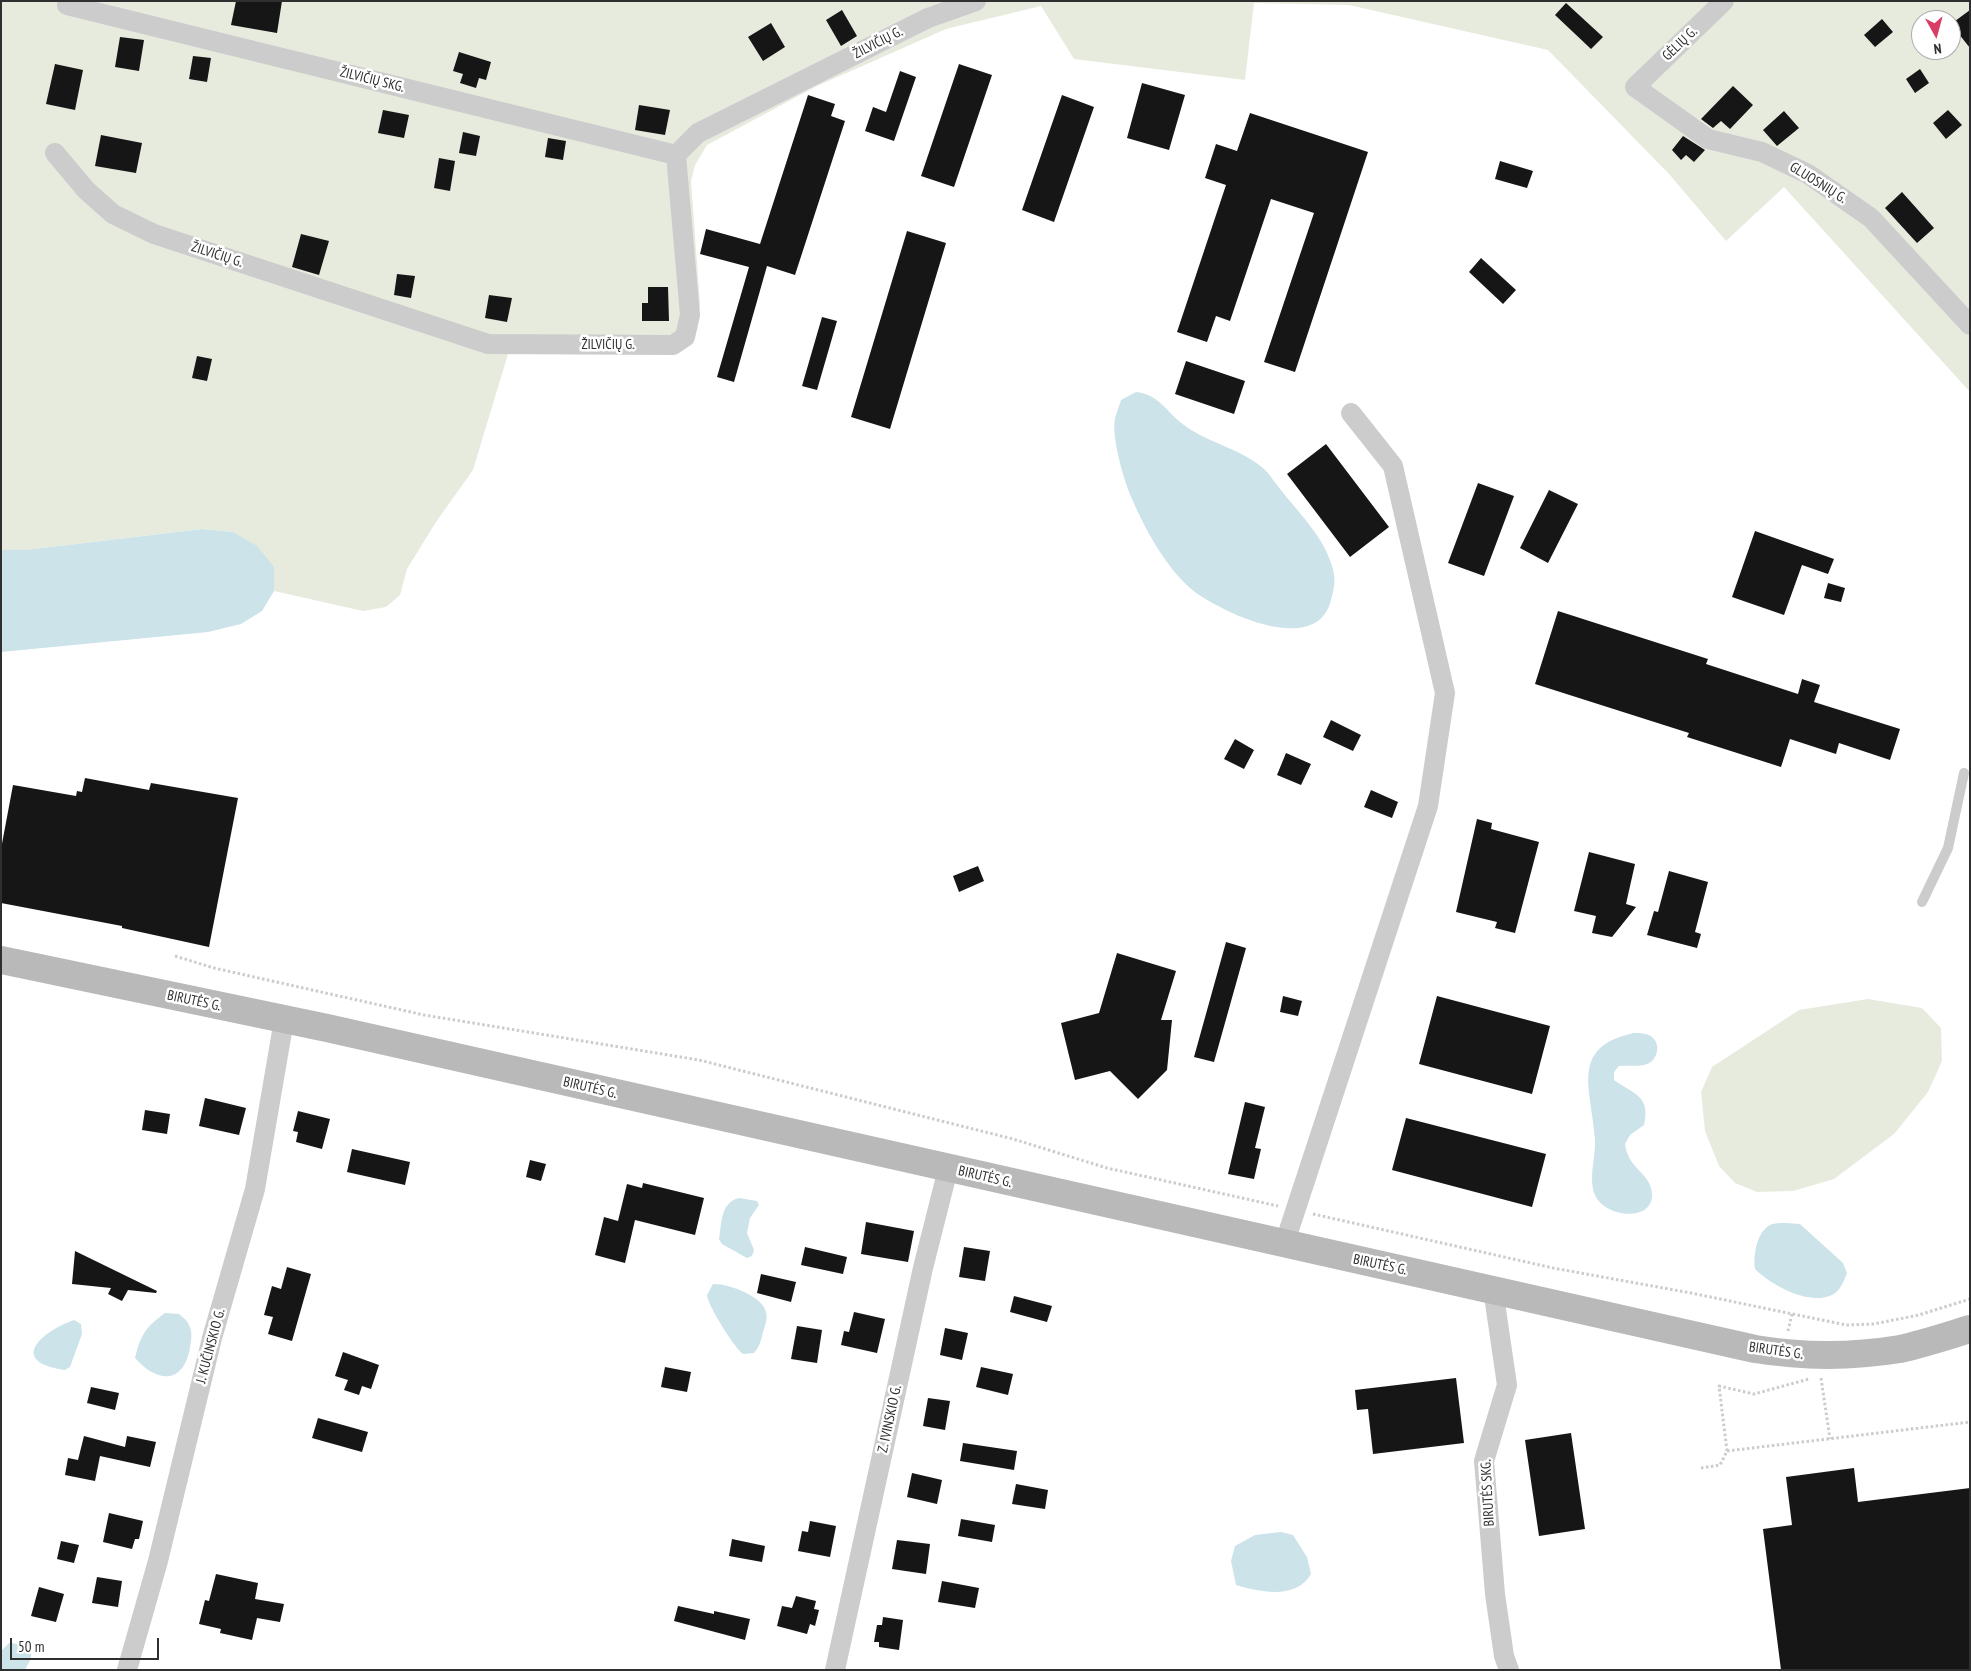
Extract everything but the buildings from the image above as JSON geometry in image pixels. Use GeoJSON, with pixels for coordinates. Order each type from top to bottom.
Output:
{"type":"FeatureCollection","features":[{"type":"Feature","properties":{"kind":"main road","name":"BIRUTĖS G."},"geometry":{"type":"LineString","coordinates":[[1,960],[284,1020],[1755,1349],[1791,1354],[1858,1355],[1902,1348],[1970,1329]]}},
{"type":"Feature","properties":{"kind":"street","name":"ŽILVIČIŲ G."},"geometry":{"type":"LineString","coordinates":[[55,154],[86,190],[113,214],[154,234],[488,344],[673,345],[685,337],[690,315],[676,155],[698,133],[928,18],[976,1]]}},
{"type":"Feature","properties":{"kind":"street","name":"GĖLIŲ G."},"geometry":{"type":"LineString","coordinates":[[1635,87],[1724,1]]}},
{"type":"Feature","properties":{"kind":"street","name":"ŽILVIČIŲ SKG."},"geometry":{"type":"LineString","coordinates":[[67,5],[676,155]]}},
{"type":"Feature","properties":{"kind":"street","name":"GLUOSNIŲ G."},"geometry":{"type":"LineString","coordinates":[[1635,87],[1708,139],[1762,152],[1808,174],[1871,218],[1970,325]]}},
{"type":"Feature","properties":{"kind":"street"},"geometry":{"type":"LineString","coordinates":[[1284,1245],[1294,1210],[1376,971],[1428,806],[1445,693],[1393,466],[1351,413]]}},
{"type":"Feature","properties":{"kind":"street","name":"J. KUČINSKIO G."},"geometry":{"type":"LineString","coordinates":[[127,1670],[158,1561],[212,1338],[256,1189],[284,1020]]}},
{"type":"Feature","properties":{"kind":"street","name":"Z. IVINSKIO G."},"geometry":{"type":"LineString","coordinates":[[835,1670],[922,1268],[948,1169]]}},
{"type":"Feature","properties":{"kind":"street","name":"BIRUTĖS SKG."},"geometry":{"type":"LineString","coordinates":[[1493,1289],[1507,1385],[1484,1462],[1495,1594],[1504,1656],[1509,1670]]}},
{"type":"Feature","properties":{"kind":"lane"},"geometry":{"type":"LineString","coordinates":[[1922,902],[1948,848],[1964,773]]}},
{"type":"Feature","properties":{"kind":"path"},"geometry":{"type":"LineString","coordinates":[[176,956],[214,968],[424,1015],[699,1060],[1012,1139],[1106,1168],[1553,1268],[1846,1326],[1874,1324],[1919,1315],[1970,1298]]}},
{"type":"Feature","properties":{"kind":"path"},"geometry":{"type":"LineString","coordinates":[[1787,1331],[1792,1314]]}},
{"type":"Feature","properties":{"kind":"path"},"geometry":{"type":"LineString","coordinates":[[1701,1468],[1720,1464],[1726,1451],[1719,1386],[1754,1394],[1821,1376]]}},
{"type":"Feature","properties":{"kind":"path"},"geometry":{"type":"LineString","coordinates":[[1726,1451],[1970,1422]]}},
{"type":"Feature","properties":{"kind":"shaded area"},"geometry":{"type":"Polygon","coordinates":[[[1,1],[1970,1],[1970,392],[1784,187],[1726,241],[1669,174],[1548,50],[1349,5],[1254,3],[1245,80],[1074,59],[1041,6],[946,29],[817,86],[707,145],[695,165],[691,181],[700,304],[697,323],[684,350],[508,354],[473,470],[436,522],[407,569],[400,595],[386,607],[363,611],[274,591],[274,567],[233,532],[202,529],[26,550],[1,550],[1,1]]]}},
{"type":"Feature","properties":{"kind":"shaded area"},"geometry":{"type":"Polygon","coordinates":[[[1868,999],[1922,1008],[1941,1028],[1942,1061],[1928,1092],[1894,1134],[1834,1179],[1793,1191],[1757,1192],[1735,1183],[1719,1166],[1705,1131],[1701,1092],[1712,1067],[1799,1010],[1868,999]]]}},
{"type":"Feature","properties":{"kind":"water"},"geometry":{"type":"Polygon","coordinates":[[[1136,392],[1151,396],[1194,432],[1247,457],[1270,475],[1316,533],[1333,568],[1334,582],[1331,600],[1322,617],[1308,626],[1290,628],[1269,626],[1227,611],[1209,601],[1195,592],[1175,573],[1158,549],[1144,524],[1129,491],[1119,459],[1114,426],[1115,418],[1121,400],[1136,392]]]}},
{"type":"Feature","properties":{"kind":"water"},"geometry":{"type":"Polygon","coordinates":[[[202,529],[233,532],[257,546],[274,567],[274,591],[262,611],[241,624],[208,632],[1,652],[1,550],[26,550],[202,529]]]}},
{"type":"Feature","properties":{"kind":"water"},"geometry":{"type":"Polygon","coordinates":[[[1634,1033],[1651,1036],[1657,1045],[1657,1052],[1653,1060],[1644,1065],[1619,1066],[1614,1072],[1614,1080],[1639,1096],[1645,1107],[1644,1125],[1630,1135],[1625,1144],[1630,1160],[1648,1181],[1652,1195],[1650,1204],[1644,1210],[1627,1214],[1608,1208],[1600,1202],[1593,1189],[1592,1175],[1595,1139],[1589,1073],[1592,1060],[1600,1049],[1613,1040],[1634,1033]]]}},
{"type":"Feature","properties":{"kind":"water"},"geometry":{"type":"Polygon","coordinates":[[[739,1198],[757,1201],[759,1205],[750,1218],[747,1233],[754,1250],[752,1256],[747,1258],[722,1244],[719,1239],[725,1209],[728,1204],[739,1198]]]}},
{"type":"Feature","properties":{"kind":"water"},"geometry":{"type":"Polygon","coordinates":[[[1800,1224],[1843,1263],[1847,1273],[1835,1293],[1823,1298],[1802,1296],[1780,1287],[1755,1269],[1755,1251],[1762,1233],[1770,1225],[1800,1224]]]}},
{"type":"Feature","properties":{"kind":"water"},"geometry":{"type":"Polygon","coordinates":[[[713,1284],[735,1288],[752,1296],[763,1306],[767,1315],[766,1322],[760,1343],[754,1353],[743,1354],[722,1326],[708,1300],[707,1295],[713,1284]]]}},
{"type":"Feature","properties":{"kind":"water"},"geometry":{"type":"Polygon","coordinates":[[[165,1313],[179,1314],[186,1320],[191,1334],[190,1348],[182,1369],[175,1374],[160,1376],[143,1366],[135,1358],[145,1332],[165,1313]]]}},
{"type":"Feature","properties":{"kind":"water"},"geometry":{"type":"Polygon","coordinates":[[[74,1320],[81,1324],[82,1334],[70,1367],[65,1370],[48,1366],[38,1360],[34,1354],[35,1346],[41,1339],[62,1325],[74,1320]]]}},
{"type":"Feature","properties":{"kind":"water"},"geometry":{"type":"Polygon","coordinates":[[[1281,1532],[1293,1535],[1307,1557],[1311,1574],[1296,1588],[1287,1591],[1256,1590],[1236,1585],[1231,1561],[1235,1546],[1255,1535],[1281,1532]]]}},
{"type":"Feature","properties":{"kind":"water"},"geometry":{"type":"Polygon","coordinates":[[[9,1643],[27,1645],[29,1648],[31,1657],[25,1670],[1,1670],[1,1651],[9,1643]]]}}]}
